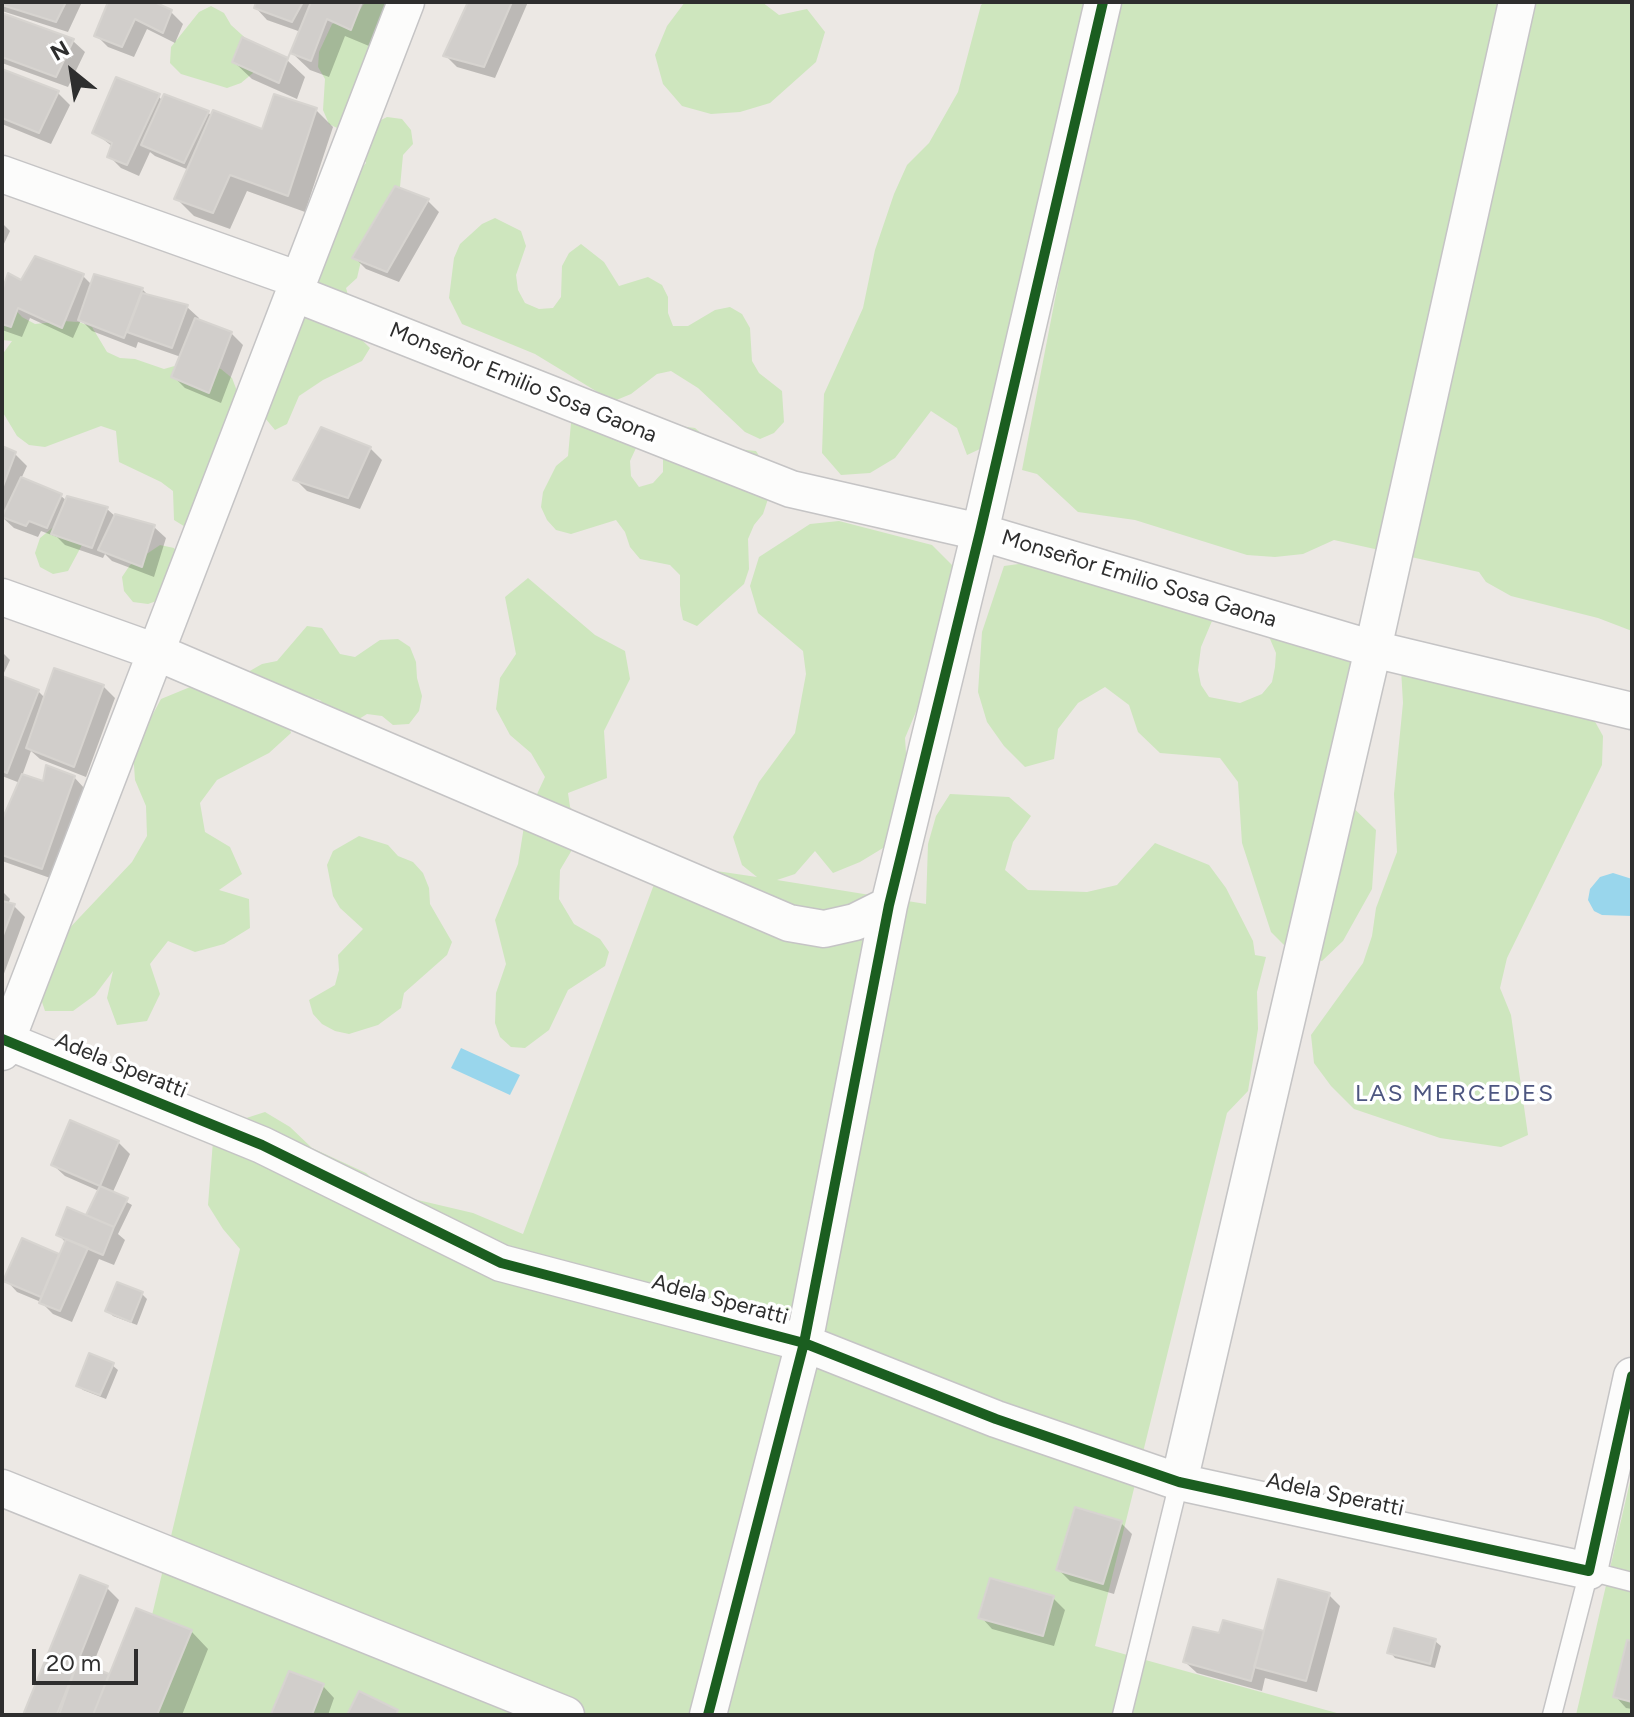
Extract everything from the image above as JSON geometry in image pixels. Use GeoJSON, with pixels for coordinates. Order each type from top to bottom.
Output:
{"type":"FeatureCollection","features":[{"type":"Feature","properties":{"kind":"street"},"geometry":{"type":"LineString","coordinates":[[3,1044],[406,2]]}},
{"type":"Feature","properties":{"kind":"street"},"geometry":{"type":"LineString","coordinates":[[708,1715],[804,1343],[889,905],[980,532],[1103,2]]}},
{"type":"Feature","properties":{"kind":"street"},"geometry":{"type":"LineString","coordinates":[[1179,1482],[1373,649],[1517,2]]}},
{"type":"Feature","properties":{"kind":"street","name":"Monseñor Emilio Sosa Gaona"},"geometry":{"type":"LineString","coordinates":[[2,174],[297,286],[791,489],[980,532],[1373,649],[1632,711]]}},
{"type":"Feature","properties":{"kind":"street"},"geometry":{"type":"LineString","coordinates":[[2,597],[156,652],[789,923],[824,929],[855,922],[889,905]]}},
{"type":"Feature","properties":{"kind":"street","name":"Adela Speratti"},"geometry":{"type":"LineString","coordinates":[[3,1044],[262,1145],[501,1263],[804,1343],[996,1419],[1179,1482],[1589,1571]]}},
{"type":"Feature","properties":{"kind":"street"},"geometry":{"type":"LineString","coordinates":[[1589,1571],[1632,1376]]}},
{"type":"Feature","properties":{"kind":"street"},"geometry":{"type":"LineString","coordinates":[[2,1488],[566,1715]]}},
{"type":"Feature","properties":{"kind":"lane"},"geometry":{"type":"LineString","coordinates":[[1122,1715],[1179,1482]]}},
{"type":"Feature","properties":{"kind":"lane"},"geometry":{"type":"LineString","coordinates":[[1552,1715],[1589,1571]]}},
{"type":"Feature","properties":{"kind":"lane","name":"Adela Speratti"},"geometry":{"type":"LineString","coordinates":[[1589,1571],[1632,1582]]}},
{"type":"Feature","properties":{"kind":"green space"},"geometry":{"type":"Polygon","coordinates":[[[365,2],[408,2],[343,131],[329,124],[323,110],[325,79],[318,67],[319,52],[332,24],[358,13],[365,2]]]}},
{"type":"Feature","properties":{"kind":"green space"},"geometry":{"type":"Polygon","coordinates":[[[685,2],[762,2],[779,15],[807,9],[825,32],[816,62],[770,103],[740,112],[711,114],[682,106],[663,84],[655,55],[667,26],[685,2]]]}},
{"type":"Feature","properties":{"kind":"green space"},"geometry":{"type":"Polygon","coordinates":[[[985,2],[1632,2],[1632,631],[1598,618],[1511,596],[1486,582],[1479,572],[1334,540],[1303,554],[1275,557],[1247,555],[1135,520],[1078,512],[1037,474],[1022,470],[1079,175],[1032,313],[1037,373],[1013,423],[993,443],[967,455],[957,428],[931,411],[895,458],[870,473],[841,475],[822,453],[824,394],[863,308],[875,250],[894,194],[907,165],[929,143],[958,92],[981,5],[985,2]]]}},
{"type":"Feature","properties":{"kind":"green space"},"geometry":{"type":"Polygon","coordinates":[[[211,6],[224,13],[231,25],[252,44],[257,58],[253,73],[241,83],[227,88],[181,74],[170,63],[171,47],[199,12],[211,6]]]}},
{"type":"Feature","properties":{"kind":"green space"},"geometry":{"type":"Polygon","coordinates":[[[387,117],[402,119],[411,130],[413,144],[403,155],[400,187],[394,202],[367,235],[357,278],[346,288],[360,338],[370,348],[362,361],[299,396],[287,424],[275,430],[265,418],[266,404],[346,186],[366,163],[361,151],[373,124],[387,117]]]}},
{"type":"Feature","properties":{"kind":"green space"},"geometry":{"type":"Polygon","coordinates":[[[495,218],[521,231],[526,246],[516,275],[518,290],[525,303],[539,309],[553,308],[561,297],[562,266],[569,253],[581,244],[604,262],[619,286],[648,277],[662,285],[668,297],[668,313],[673,326],[688,326],[715,310],[730,307],[742,314],[750,328],[752,361],[759,373],[782,391],[784,422],[774,433],[760,439],[745,432],[698,388],[671,371],[657,374],[631,394],[614,401],[639,433],[630,461],[631,476],[639,487],[653,483],[663,472],[663,457],[680,426],[695,428],[718,447],[756,451],[768,470],[773,484],[763,514],[748,539],[749,569],[744,584],[697,626],[683,620],[680,575],[670,565],[640,559],[616,520],[571,534],[556,530],[547,520],[541,507],[543,492],[556,466],[568,456],[572,412],[609,399],[535,354],[462,324],[449,298],[454,258],[460,244],[482,224],[495,218]]]}},
{"type":"Feature","properties":{"kind":"green space"},"geometry":{"type":"Polygon","coordinates":[[[2,301],[35,324],[63,321],[92,327],[107,352],[120,358],[135,359],[164,369],[178,365],[207,365],[221,369],[232,378],[237,391],[187,528],[174,520],[173,491],[119,462],[116,431],[101,426],[45,447],[29,445],[17,436],[2,411],[2,355],[12,341],[2,340],[2,301]]]}},
{"type":"Feature","properties":{"kind":"green space"},"geometry":{"type":"Polygon","coordinates":[[[62,520],[90,530],[68,571],[53,574],[40,567],[35,553],[40,538],[62,520]]]}},
{"type":"Feature","properties":{"kind":"green space"},"geometry":{"type":"Polygon","coordinates":[[[839,521],[932,545],[954,567],[928,683],[905,738],[907,768],[902,825],[883,848],[860,862],[833,873],[815,851],[795,874],[777,880],[926,904],[928,844],[936,816],[950,794],[1009,797],[1031,816],[1013,842],[1005,870],[1028,890],[1087,892],[1117,885],[1155,843],[1209,865],[1226,888],[1253,941],[1255,955],[1266,957],[1257,992],[1258,1029],[1248,1091],[1227,1113],[1095,1646],[1344,1715],[128,1715],[240,1249],[208,1205],[213,1141],[237,1121],[265,1112],[290,1127],[312,1148],[366,1173],[388,1193],[473,1213],[523,1234],[662,863],[757,877],[742,865],[733,837],[759,782],[795,733],[806,674],[803,651],[758,613],[750,586],[759,557],[810,524],[839,521]]]}},
{"type":"Feature","properties":{"kind":"green space"},"geometry":{"type":"Polygon","coordinates":[[[160,545],[174,548],[182,560],[162,599],[148,604],[133,602],[124,591],[122,577],[130,565],[160,545]]]}},
{"type":"Feature","properties":{"kind":"green space"},"geometry":{"type":"Polygon","coordinates":[[[1033,562],[1368,652],[1333,788],[1376,830],[1372,889],[1343,941],[1322,961],[1292,953],[1271,932],[1242,843],[1238,782],[1220,758],[1160,753],[1138,732],[1129,705],[1105,687],[1078,703],[1058,729],[1054,759],[1025,767],[1004,746],[987,722],[978,692],[982,632],[1004,566],[1033,562]],[[1212,621],[1201,647],[1198,670],[1201,685],[1209,697],[1240,703],[1262,694],[1272,682],[1276,653],[1267,632],[1212,621]]]}},
{"type":"Feature","properties":{"kind":"green space"},"geometry":{"type":"Polygon","coordinates":[[[528,578],[595,635],[625,651],[630,679],[604,731],[607,778],[568,793],[570,807],[580,818],[582,833],[560,870],[559,899],[574,924],[600,939],[609,952],[605,966],[568,990],[549,1030],[525,1048],[511,1047],[500,1037],[495,1023],[496,993],[506,964],[495,920],[518,864],[525,820],[545,777],[531,753],[510,735],[496,709],[500,678],[516,654],[505,597],[528,578]]]}},
{"type":"Feature","properties":{"kind":"green space"},"geometry":{"type":"Polygon","coordinates":[[[307,626],[322,628],[340,654],[355,657],[380,640],[398,639],[410,647],[422,696],[419,711],[409,724],[393,725],[382,716],[367,714],[354,722],[339,722],[320,700],[305,696],[282,703],[291,733],[269,753],[217,780],[200,803],[205,832],[230,847],[242,874],[219,890],[249,899],[250,928],[224,944],[195,952],[168,941],[150,964],[160,994],[147,1021],[117,1025],[107,998],[113,971],[95,995],[73,1011],[45,1011],[36,984],[45,954],[132,862],[147,836],[146,806],[135,780],[133,751],[161,699],[195,685],[248,672],[262,664],[277,661],[307,626]]]}},
{"type":"Feature","properties":{"kind":"green space"},"geometry":{"type":"Polygon","coordinates":[[[1401,669],[1546,671],[1573,682],[1603,736],[1602,765],[1507,958],[1500,988],[1511,1015],[1528,1135],[1501,1147],[1440,1138],[1354,1109],[1314,1063],[1311,1035],[1363,963],[1372,936],[1376,908],[1397,852],[1394,794],[1403,703],[1401,669]]]}},
{"type":"Feature","properties":{"kind":"green space"},"geometry":{"type":"Polygon","coordinates":[[[359,836],[388,845],[423,873],[429,888],[430,904],[452,942],[447,955],[404,993],[401,1008],[378,1025],[349,1034],[322,1024],[313,1014],[309,1000],[335,985],[339,970],[338,955],[363,929],[340,908],[333,896],[327,865],[333,851],[359,836]]]}},
{"type":"Feature","properties":{"kind":"green space"},"geometry":{"type":"Polygon","coordinates":[[[1632,1473],[1632,1715],[1576,1715],[1632,1473]]]}},
{"type":"Feature","properties":{"kind":"water"},"geometry":{"type":"Polygon","coordinates":[[[1613,873],[1632,879],[1632,916],[1602,915],[1594,911],[1588,900],[1590,889],[1600,877],[1613,873]]]}},
{"type":"Feature","properties":{"kind":"water"},"geometry":{"type":"Polygon","coordinates":[[[461,1048],[520,1075],[510,1095],[451,1068],[461,1048]]]}},
{"type":"Feature","properties":{"kind":"building"},"geometry":{"type":"Polygon","coordinates":[[[2,2],[66,2],[56,22],[2,5],[2,2]]]}},
{"type":"Feature","properties":{"kind":"building"},"geometry":{"type":"Polygon","coordinates":[[[108,2],[154,2],[172,10],[163,33],[135,19],[122,47],[94,36],[108,2]]]}},
{"type":"Feature","properties":{"kind":"building"},"geometry":{"type":"Polygon","coordinates":[[[256,2],[303,2],[292,22],[254,8],[256,2]]]}},
{"type":"Feature","properties":{"kind":"building"},"geometry":{"type":"Polygon","coordinates":[[[311,2],[362,2],[351,30],[327,19],[311,61],[290,53],[311,2]]]}},
{"type":"Feature","properties":{"kind":"building"},"geometry":{"type":"Polygon","coordinates":[[[468,2],[512,2],[484,67],[443,56],[468,2]]]}},
{"type":"Feature","properties":{"kind":"building"},"geometry":{"type":"Polygon","coordinates":[[[2,13],[74,39],[56,77],[2,57],[2,13]]]}},
{"type":"Feature","properties":{"kind":"building"},"geometry":{"type":"Polygon","coordinates":[[[242,37],[288,58],[290,54],[279,83],[232,62],[242,37]]]}},
{"type":"Feature","properties":{"kind":"building"},"geometry":{"type":"Polygon","coordinates":[[[2,69],[59,91],[39,133],[2,118],[2,69]]]}},
{"type":"Feature","properties":{"kind":"building"},"geometry":{"type":"Polygon","coordinates":[[[116,77],[160,94],[127,165],[107,157],[112,143],[92,133],[116,77]]]}},
{"type":"Feature","properties":{"kind":"building"},"geometry":{"type":"Polygon","coordinates":[[[164,94],[209,111],[184,163],[141,145],[164,94]]]}},
{"type":"Feature","properties":{"kind":"building"},"geometry":{"type":"Polygon","coordinates":[[[274,94],[317,108],[288,196],[230,175],[213,213],[174,199],[213,110],[262,129],[274,94]]]}},
{"type":"Feature","properties":{"kind":"building"},"geometry":{"type":"Polygon","coordinates":[[[395,186],[429,199],[387,272],[352,258],[395,186]]]}},
{"type":"Feature","properties":{"kind":"building"},"geometry":{"type":"Polygon","coordinates":[[[35,256],[84,274],[62,328],[18,308],[11,327],[2,324],[2,291],[8,273],[21,280],[35,256]]]}},
{"type":"Feature","properties":{"kind":"building"},"geometry":{"type":"Polygon","coordinates":[[[94,274],[143,288],[124,338],[78,320],[94,274]]]}},
{"type":"Feature","properties":{"kind":"building"},"geometry":{"type":"Polygon","coordinates":[[[142,293],[188,305],[172,348],[127,332],[142,293]]]}},
{"type":"Feature","properties":{"kind":"building"},"geometry":{"type":"Polygon","coordinates":[[[195,318],[232,332],[209,393],[171,377],[195,318]]]}},
{"type":"Feature","properties":{"kind":"building"},"geometry":{"type":"Polygon","coordinates":[[[321,427],[371,447],[348,498],[293,480],[321,427]]]}},
{"type":"Feature","properties":{"kind":"building"},"geometry":{"type":"Polygon","coordinates":[[[2,446],[16,452],[2,489],[2,446]]]}},
{"type":"Feature","properties":{"kind":"building"},"geometry":{"type":"Polygon","coordinates":[[[21,477],[62,494],[47,528],[29,521],[26,526],[2,517],[21,477]]]}},
{"type":"Feature","properties":{"kind":"building"},"geometry":{"type":"Polygon","coordinates":[[[67,496],[108,507],[92,548],[51,534],[67,496]]]}},
{"type":"Feature","properties":{"kind":"building"},"geometry":{"type":"Polygon","coordinates":[[[115,514],[155,525],[142,567],[98,550],[115,514]]]}},
{"type":"Feature","properties":{"kind":"building"},"geometry":{"type":"Polygon","coordinates":[[[54,668],[104,685],[74,767],[26,748],[54,668]]]}},
{"type":"Feature","properties":{"kind":"building"},"geometry":{"type":"Polygon","coordinates":[[[2,676],[39,690],[7,773],[2,771],[2,676]]]}},
{"type":"Feature","properties":{"kind":"building"},"geometry":{"type":"Polygon","coordinates":[[[46,765],[75,776],[42,869],[2,855],[2,820],[22,774],[43,781],[46,765]]]}},
{"type":"Feature","properties":{"kind":"building"},"geometry":{"type":"Polygon","coordinates":[[[2,901],[15,904],[2,938],[2,901]]]}},
{"type":"Feature","properties":{"kind":"building"},"geometry":{"type":"Polygon","coordinates":[[[70,1120],[119,1141],[100,1186],[51,1165],[70,1120]]]}},
{"type":"Feature","properties":{"kind":"building"},"geometry":{"type":"Polygon","coordinates":[[[100,1186],[128,1198],[114,1227],[86,1215],[100,1186]]]}},
{"type":"Feature","properties":{"kind":"building"},"geometry":{"type":"Polygon","coordinates":[[[67,1207],[114,1227],[103,1255],[56,1235],[67,1207]]]}},
{"type":"Feature","properties":{"kind":"building"},"geometry":{"type":"Polygon","coordinates":[[[22,1238],[59,1254],[41,1297],[3,1281],[22,1238]]]}},
{"type":"Feature","properties":{"kind":"building"},"geometry":{"type":"Polygon","coordinates":[[[66,1239],[88,1248],[60,1311],[39,1303],[66,1239]]]}},
{"type":"Feature","properties":{"kind":"building"},"geometry":{"type":"Polygon","coordinates":[[[117,1282],[143,1292],[131,1322],[105,1311],[117,1282]]]}},
{"type":"Feature","properties":{"kind":"building"},"geometry":{"type":"Polygon","coordinates":[[[89,1353],[114,1363],[100,1395],[76,1386],[89,1353]]]}},
{"type":"Feature","properties":{"kind":"building"},"geometry":{"type":"Polygon","coordinates":[[[1075,1507],[1122,1521],[1103,1584],[1056,1570],[1075,1507]]]}},
{"type":"Feature","properties":{"kind":"building"},"geometry":{"type":"Polygon","coordinates":[[[80,1575],[108,1586],[57,1714],[23,1715],[80,1575]]]}},
{"type":"Feature","properties":{"kind":"building"},"geometry":{"type":"Polygon","coordinates":[[[990,1578],[1054,1596],[1043,1636],[978,1618],[990,1578]]]}},
{"type":"Feature","properties":{"kind":"building"},"geometry":{"type":"Polygon","coordinates":[[[1278,1579],[1330,1593],[1306,1681],[1254,1667],[1278,1579]]]}},
{"type":"Feature","properties":{"kind":"building"},"geometry":{"type":"Polygon","coordinates":[[[136,1608],[192,1630],[157,1715],[93,1715],[136,1608]]]}},
{"type":"Feature","properties":{"kind":"building"},"geometry":{"type":"Polygon","coordinates":[[[1223,1620],[1264,1631],[1251,1681],[1183,1662],[1193,1627],[1219,1633],[1223,1620]]]}},
{"type":"Feature","properties":{"kind":"building"},"geometry":{"type":"Polygon","coordinates":[[[1394,1628],[1436,1639],[1430,1664],[1387,1653],[1394,1628]]]}},
{"type":"Feature","properties":{"kind":"building"},"geometry":{"type":"Polygon","coordinates":[[[1627,1640],[1632,1641],[1632,1702],[1613,1697],[1627,1640]]]}},
{"type":"Feature","properties":{"kind":"building"},"geometry":{"type":"Polygon","coordinates":[[[78,1661],[109,1674],[93,1715],[59,1715],[78,1661]]]}},
{"type":"Feature","properties":{"kind":"building"},"geometry":{"type":"Polygon","coordinates":[[[289,1671],[324,1684],[312,1715],[271,1714],[289,1671]]]}},
{"type":"Feature","properties":{"kind":"building"},"geometry":{"type":"Polygon","coordinates":[[[359,1691],[398,1710],[396,1715],[347,1715],[359,1691]]]}},
{"type":"Feature","properties":{"kind":"cycle path"},"geometry":{"type":"LineString","coordinates":[[708,1715],[804,1343],[889,905],[980,532],[1103,2]]}},
{"type":"Feature","properties":{"kind":"cycle path"},"geometry":{"type":"LineString","coordinates":[[2,1039],[262,1145],[501,1263],[804,1343],[996,1419],[1179,1482],[1589,1571],[1632,1376]]}},
{"type":"Feature","properties":{"kind":"district","name":"LAS MERCEDES"},"geometry":{"type":"Point","coordinates":[1455,1094]}}]}
